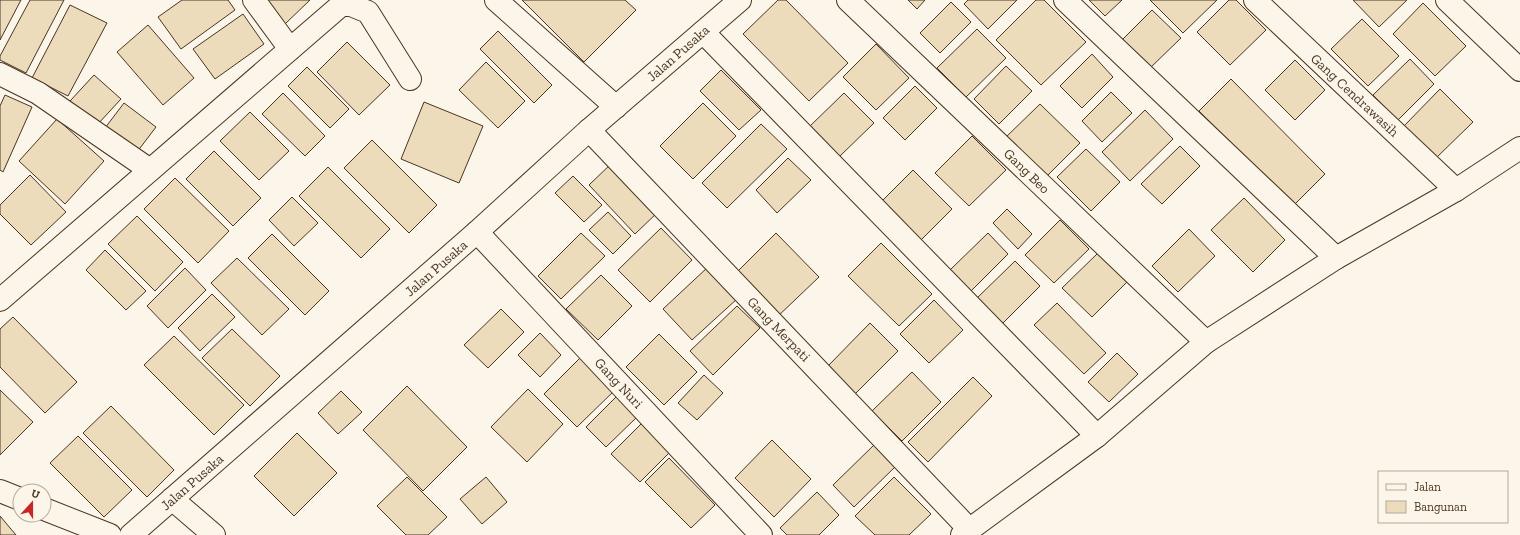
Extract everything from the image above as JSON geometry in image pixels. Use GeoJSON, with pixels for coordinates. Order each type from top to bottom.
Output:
{"type":"FeatureCollection","features":[{"type":"Feature","properties":{"kind":"street"},"geometry":{"type":"LineString","coordinates":[[254,0],[290,49]]}},
{"type":"Feature","properties":{"kind":"street"},"geometry":{"type":"LineString","coordinates":[[496,0],[616,107]]}},
{"type":"Feature","properties":{"kind":"street","name":"Jalan Pusaka"},"geometry":{"type":"LineString","coordinates":[[130,535],[477,232],[589,130],[740,0]]}},
{"type":"Feature","properties":{"kind":"street","name":"Gang Beo"},"geometry":{"type":"LineString","coordinates":[[848,0],[1206,342]]}},
{"type":"Feature","properties":{"kind":"street"},"geometry":{"type":"LineString","coordinates":[[1065,0],[1336,258]]}},
{"type":"Feature","properties":{"kind":"street","name":"Gang Cendrawasih"},"geometry":{"type":"LineString","coordinates":[[1255,0],[1456,190]]}},
{"type":"Feature","properties":{"kind":"street"},"geometry":{"type":"LineString","coordinates":[[1447,0],[1520,70]]}},
{"type":"Feature","properties":{"kind":"street"},"geometry":{"type":"LineString","coordinates":[[0,300],[344,2],[368,12],[410,79]]}},
{"type":"Feature","properties":{"kind":"street"},"geometry":{"type":"LineString","coordinates":[[703,32],[1097,436]]}},
{"type":"Feature","properties":{"kind":"street"},"geometry":{"type":"LineString","coordinates":[[0,74],[38,93],[150,170]]}},
{"type":"Feature","properties":{"kind":"street","name":"Gang Merpati"},"geometry":{"type":"LineString","coordinates":[[589,130],[965,532]]}},
{"type":"Feature","properties":{"kind":"street"},"geometry":{"type":"LineString","coordinates":[[965,532],[1097,436],[1206,342],[1336,258],[1456,190],[1520,148]]}},
{"type":"Feature","properties":{"kind":"street","name":"Gang Nuri"},"geometry":{"type":"LineString","coordinates":[[477,232],[762,535]]}},
{"type":"Feature","properties":{"kind":"street"},"geometry":{"type":"LineString","coordinates":[[0,491],[12,496]]}},
{"type":"Feature","properties":{"kind":"street"},"geometry":{"type":"LineString","coordinates":[[172,499],[214,535]]}},
{"type":"Feature","properties":{"kind":"street"},"geometry":{"type":"LineString","coordinates":[[52,512],[110,535]]}},
{"type":"Feature","properties":{"kind":"building"},"geometry":{"type":"Polygon","coordinates":[[[0,0],[21,0],[0,40],[0,0]]]}},
{"type":"Feature","properties":{"kind":"building"},"geometry":{"type":"Polygon","coordinates":[[[30,0],[64,0],[26,73],[0,60],[0,56],[30,0]]]}},
{"type":"Feature","properties":{"kind":"building"},"geometry":{"type":"Polygon","coordinates":[[[182,0],[228,0],[235,10],[181,49],[158,17],[182,0]]]}},
{"type":"Feature","properties":{"kind":"building"},"geometry":{"type":"Polygon","coordinates":[[[262,0],[310,0],[285,24],[262,0]]]}},
{"type":"Feature","properties":{"kind":"building"},"geometry":{"type":"Polygon","coordinates":[[[522,0],[625,0],[636,10],[584,62],[522,0]]]}},
{"type":"Feature","properties":{"kind":"building"},"geometry":{"type":"Polygon","coordinates":[[[778,0],[786,0],[848,63],[809,101],[743,34],[778,0]]]}},
{"type":"Feature","properties":{"kind":"building"},"geometry":{"type":"Polygon","coordinates":[[[908,0],[925,0],[917,9],[908,0]]]}},
{"type":"Feature","properties":{"kind":"building"},"geometry":{"type":"Polygon","coordinates":[[[968,0],[1017,0],[988,29],[964,4],[968,0]]]}},
{"type":"Feature","properties":{"kind":"building"},"geometry":{"type":"Polygon","coordinates":[[[1036,0],[1044,0],[1086,42],[1041,85],[996,40],[1036,0]]]}},
{"type":"Feature","properties":{"kind":"building"},"geometry":{"type":"Polygon","coordinates":[[[1089,0],[1122,0],[1105,16],[1089,0]]]}},
{"type":"Feature","properties":{"kind":"building"},"geometry":{"type":"Polygon","coordinates":[[[1150,0],[1217,0],[1183,33],[1150,0]]]}},
{"type":"Feature","properties":{"kind":"building"},"geometry":{"type":"Polygon","coordinates":[[[1229,0],[1236,0],[1266,30],[1230,65],[1197,32],[1229,0]]]}},
{"type":"Feature","properties":{"kind":"building"},"geometry":{"type":"Polygon","coordinates":[[[1353,0],[1407,0],[1379,27],[1353,0]]]}},
{"type":"Feature","properties":{"kind":"building"},"geometry":{"type":"Polygon","coordinates":[[[951,2],[971,22],[940,53],[920,33],[951,2]]]}},
{"type":"Feature","properties":{"kind":"building"},"geometry":{"type":"Polygon","coordinates":[[[1423,3],[1466,46],[1435,76],[1393,34],[1423,3]]]}},
{"type":"Feature","properties":{"kind":"building"},"geometry":{"type":"Polygon","coordinates":[[[70,5],[107,23],[68,96],[32,78],[70,5]]]}},
{"type":"Feature","properties":{"kind":"building"},"geometry":{"type":"Polygon","coordinates":[[[1152,10],[1181,38],[1148,70],[1120,42],[1152,10]]]}},
{"type":"Feature","properties":{"kind":"building"},"geometry":{"type":"Polygon","coordinates":[[[243,14],[264,44],[215,79],[193,49],[243,14]]]}},
{"type":"Feature","properties":{"kind":"building"},"geometry":{"type":"Polygon","coordinates":[[[1362,19],[1399,56],[1368,86],[1331,49],[1362,19]]]}},
{"type":"Feature","properties":{"kind":"building"},"geometry":{"type":"Polygon","coordinates":[[[148,25],[194,78],[163,105],[117,52],[148,25]]]}},
{"type":"Feature","properties":{"kind":"building"},"geometry":{"type":"Polygon","coordinates":[[[977,29],[1006,58],[966,97],[937,68],[977,29]]]}},
{"type":"Feature","properties":{"kind":"building"},"geometry":{"type":"Polygon","coordinates":[[[498,31],[552,85],[534,103],[480,49],[498,31]]]}},
{"type":"Feature","properties":{"kind":"building"},"geometry":{"type":"Polygon","coordinates":[[[347,42],[390,85],[359,115],[317,72],[347,42]]]}},
{"type":"Feature","properties":{"kind":"building"},"geometry":{"type":"Polygon","coordinates":[[[876,44],[909,78],[876,110],[843,77],[876,44]]]}},
{"type":"Feature","properties":{"kind":"building"},"geometry":{"type":"Polygon","coordinates":[[[1092,54],[1113,77],[1082,108],[1060,86],[1092,54]]]}},
{"type":"Feature","properties":{"kind":"building"},"geometry":{"type":"Polygon","coordinates":[[[1410,59],[1434,84],[1398,120],[1373,95],[1410,59]]]}},
{"type":"Feature","properties":{"kind":"building"},"geometry":{"type":"Polygon","coordinates":[[[1295,60],[1325,90],[1295,120],[1265,90],[1295,60]]]}},
{"type":"Feature","properties":{"kind":"building"},"geometry":{"type":"Polygon","coordinates":[[[486,62],[525,101],[498,128],[459,90],[486,62]]]}},
{"type":"Feature","properties":{"kind":"building"},"geometry":{"type":"Polygon","coordinates":[[[1006,66],[1032,91],[999,124],[974,99],[1006,66]]]}},
{"type":"Feature","properties":{"kind":"building"},"geometry":{"type":"Polygon","coordinates":[[[307,67],[349,109],[330,128],[288,86],[307,67]]]}},
{"type":"Feature","properties":{"kind":"building"},"geometry":{"type":"Polygon","coordinates":[[[721,70],[761,110],[739,130],[700,91],[721,70]]]}},
{"type":"Feature","properties":{"kind":"building"},"geometry":{"type":"Polygon","coordinates":[[[94,75],[121,99],[97,125],[70,101],[94,75]]]}},
{"type":"Feature","properties":{"kind":"building"},"geometry":{"type":"Polygon","coordinates":[[[1231,79],[1325,174],[1294,205],[1199,111],[1231,79]]]}},
{"type":"Feature","properties":{"kind":"building"},"geometry":{"type":"Polygon","coordinates":[[[915,86],[937,108],[905,140],[883,118],[915,86]]]}},
{"type":"Feature","properties":{"kind":"building"},"geometry":{"type":"Polygon","coordinates":[[[1440,89],[1473,122],[1435,159],[1403,127],[1440,89]]]}},
{"type":"Feature","properties":{"kind":"building"},"geometry":{"type":"Polygon","coordinates":[[[1111,92],[1132,113],[1102,142],[1082,121],[1111,92]]]}},
{"type":"Feature","properties":{"kind":"building"},"geometry":{"type":"Polygon","coordinates":[[[283,93],[325,136],[305,156],[262,114],[283,93]]]}},
{"type":"Feature","properties":{"kind":"building"},"geometry":{"type":"Polygon","coordinates":[[[844,93],[874,123],[839,157],[809,127],[844,93]]]}},
{"type":"Feature","properties":{"kind":"building"},"geometry":{"type":"Polygon","coordinates":[[[5,95],[32,107],[3,172],[0,170],[0,106],[5,95]]]}},
{"type":"Feature","properties":{"kind":"building"},"geometry":{"type":"Polygon","coordinates":[[[424,102],[483,126],[459,183],[401,159],[424,102]]]}},
{"type":"Feature","properties":{"kind":"building"},"geometry":{"type":"Polygon","coordinates":[[[124,103],[156,127],[137,152],[105,128],[124,103]]]}},
{"type":"Feature","properties":{"kind":"building"},"geometry":{"type":"Polygon","coordinates":[[[703,103],[736,136],[693,179],[660,146],[703,103]]]}},
{"type":"Feature","properties":{"kind":"building"},"geometry":{"type":"Polygon","coordinates":[[[1040,104],[1080,143],[1044,179],[1004,139],[1040,104]]]}},
{"type":"Feature","properties":{"kind":"building"},"geometry":{"type":"Polygon","coordinates":[[[1145,110],[1173,139],[1130,181],[1102,152],[1145,110]]]}},
{"type":"Feature","properties":{"kind":"building"},"geometry":{"type":"Polygon","coordinates":[[[250,112],[289,151],[259,180],[220,141],[250,112]]]}},
{"type":"Feature","properties":{"kind":"building"},"geometry":{"type":"Polygon","coordinates":[[[57,119],[104,161],[65,204],[19,161],[57,119]]]}},
{"type":"Feature","properties":{"kind":"building"},"geometry":{"type":"Polygon","coordinates":[[[761,124],[787,149],[727,208],[702,183],[761,124]]]}},
{"type":"Feature","properties":{"kind":"building"},"geometry":{"type":"Polygon","coordinates":[[[972,136],[1006,170],[969,206],[935,173],[972,136]]]}},
{"type":"Feature","properties":{"kind":"building"},"geometry":{"type":"Polygon","coordinates":[[[372,140],[437,205],[409,233],[344,168],[372,140]]]}},
{"type":"Feature","properties":{"kind":"building"},"geometry":{"type":"Polygon","coordinates":[[[1180,146],[1200,166],[1162,204],[1141,184],[1180,146]]]}},
{"type":"Feature","properties":{"kind":"building"},"geometry":{"type":"Polygon","coordinates":[[[1086,149],[1120,182],[1091,211],[1057,177],[1086,149]]]}},
{"type":"Feature","properties":{"kind":"building"},"geometry":{"type":"Polygon","coordinates":[[[214,151],[261,198],[233,226],[186,179],[214,151]]]}},
{"type":"Feature","properties":{"kind":"building"},"geometry":{"type":"Polygon","coordinates":[[[788,158],[811,180],[777,213],[756,190],[788,158]]]}},
{"type":"Feature","properties":{"kind":"building"},"geometry":{"type":"Polygon","coordinates":[[[613,162],[659,211],[635,234],[589,185],[613,162]]]}},
{"type":"Feature","properties":{"kind":"building"},"geometry":{"type":"Polygon","coordinates":[[[328,167],[390,229],[361,258],[299,196],[328,167]]]}},
{"type":"Feature","properties":{"kind":"building"},"geometry":{"type":"Polygon","coordinates":[[[913,170],[952,209],[920,241],[881,202],[913,170]]]}},
{"type":"Feature","properties":{"kind":"building"},"geometry":{"type":"Polygon","coordinates":[[[30,175],[66,212],[31,245],[0,214],[0,205],[30,175]]]}},
{"type":"Feature","properties":{"kind":"building"},"geometry":{"type":"Polygon","coordinates":[[[573,176],[602,205],[584,222],[555,193],[573,176]]]}},
{"type":"Feature","properties":{"kind":"building"},"geometry":{"type":"Polygon","coordinates":[[[175,178],[229,231],[198,263],[144,209],[175,178]]]}},
{"type":"Feature","properties":{"kind":"building"},"geometry":{"type":"Polygon","coordinates":[[[292,197],[318,223],[294,246],[269,220],[292,197]]]}},
{"type":"Feature","properties":{"kind":"building"},"geometry":{"type":"Polygon","coordinates":[[[1244,198],[1285,240],[1253,272],[1211,230],[1244,198]]]}},
{"type":"Feature","properties":{"kind":"building"},"geometry":{"type":"Polygon","coordinates":[[[1007,209],[1032,234],[1018,249],[993,223],[1007,209]]]}},
{"type":"Feature","properties":{"kind":"building"},"geometry":{"type":"Polygon","coordinates":[[[608,212],[631,236],[613,254],[589,230],[608,212]]]}},
{"type":"Feature","properties":{"kind":"building"},"geometry":{"type":"Polygon","coordinates":[[[137,216],[183,262],[155,291],[108,244],[137,216]]]}},
{"type":"Feature","properties":{"kind":"building"},"geometry":{"type":"Polygon","coordinates":[[[1060,220],[1089,249],[1054,283],[1025,255],[1060,220]]]}},
{"type":"Feature","properties":{"kind":"building"},"geometry":{"type":"Polygon","coordinates":[[[661,228],[692,260],[650,302],[618,270],[661,228]]]}},
{"type":"Feature","properties":{"kind":"building"},"geometry":{"type":"Polygon","coordinates":[[[1189,229],[1215,256],[1178,292],[1152,266],[1189,229]]]}},
{"type":"Feature","properties":{"kind":"building"},"geometry":{"type":"Polygon","coordinates":[[[581,233],[605,256],[561,299],[538,276],[581,233]]]}},
{"type":"Feature","properties":{"kind":"building"},"geometry":{"type":"Polygon","coordinates":[[[776,233],[819,277],[776,318],[733,276],[776,233]]]}},
{"type":"Feature","properties":{"kind":"building"},"geometry":{"type":"Polygon","coordinates":[[[988,233],[1008,254],[971,291],[950,270],[988,233]]]}},
{"type":"Feature","properties":{"kind":"building"},"geometry":{"type":"Polygon","coordinates":[[[272,234],[329,291],[305,315],[248,258],[272,234]]]}},
{"type":"Feature","properties":{"kind":"building"},"geometry":{"type":"Polygon","coordinates":[[[881,243],[932,294],[899,326],[848,276],[881,243]]]}},
{"type":"Feature","properties":{"kind":"building"},"geometry":{"type":"Polygon","coordinates":[[[105,250],[146,291],[126,310],[86,270],[105,250]]]}},
{"type":"Feature","properties":{"kind":"building"},"geometry":{"type":"Polygon","coordinates":[[[1098,253],[1127,282],[1092,317],[1062,288],[1098,253]]]}},
{"type":"Feature","properties":{"kind":"building"},"geometry":{"type":"Polygon","coordinates":[[[237,258],[289,309],[262,335],[211,283],[237,258]]]}},
{"type":"Feature","properties":{"kind":"building"},"geometry":{"type":"Polygon","coordinates":[[[1015,261],[1040,286],[1000,326],[975,300],[1015,261]]]}},
{"type":"Feature","properties":{"kind":"building"},"geometry":{"type":"Polygon","coordinates":[[[708,267],[738,298],[692,340],[663,309],[708,267]]]}},
{"type":"Feature","properties":{"kind":"building"},"geometry":{"type":"Polygon","coordinates":[[[185,268],[206,290],[168,328],[147,306],[185,268]]]}},
{"type":"Feature","properties":{"kind":"building"},"geometry":{"type":"Polygon","coordinates":[[[601,275],[632,306],[598,340],[566,309],[601,275]]]}},
{"type":"Feature","properties":{"kind":"building"},"geometry":{"type":"Polygon","coordinates":[[[212,294],[235,317],[200,351],[178,328],[212,294]]]}},
{"type":"Feature","properties":{"kind":"building"},"geometry":{"type":"Polygon","coordinates":[[[934,300],[963,330],[929,363],[900,334],[934,300]]]}},
{"type":"Feature","properties":{"kind":"building"},"geometry":{"type":"Polygon","coordinates":[[[1057,303],[1106,353],[1084,374],[1034,325],[1057,303]]]}},
{"type":"Feature","properties":{"kind":"building"},"geometry":{"type":"Polygon","coordinates":[[[737,306],[760,328],[713,375],[690,351],[737,306]]]}},
{"type":"Feature","properties":{"kind":"building"},"geometry":{"type":"Polygon","coordinates":[[[501,309],[524,332],[488,368],[464,345],[501,309]]]}},
{"type":"Feature","properties":{"kind":"building"},"geometry":{"type":"Polygon","coordinates":[[[13,317],[77,382],[45,413],[0,367],[0,329],[13,317]]]}},
{"type":"Feature","properties":{"kind":"building"},"geometry":{"type":"Polygon","coordinates":[[[870,323],[898,351],[854,395],[827,367],[870,323]]]}},
{"type":"Feature","properties":{"kind":"building"},"geometry":{"type":"Polygon","coordinates":[[[232,329],[280,376],[250,406],[202,358],[232,329]]]}},
{"type":"Feature","properties":{"kind":"building"},"geometry":{"type":"Polygon","coordinates":[[[540,333],[561,355],[540,377],[518,355],[540,333]]]}},
{"type":"Feature","properties":{"kind":"building"},"geometry":{"type":"Polygon","coordinates":[[[659,334],[697,372],[664,405],[626,367],[659,334]]]}},
{"type":"Feature","properties":{"kind":"building"},"geometry":{"type":"Polygon","coordinates":[[[174,336],[244,405],[214,435],[144,365],[174,336]]]}},
{"type":"Feature","properties":{"kind":"building"},"geometry":{"type":"Polygon","coordinates":[[[1117,353],[1138,374],[1109,402],[1088,382],[1117,353]]]}},
{"type":"Feature","properties":{"kind":"building"},"geometry":{"type":"Polygon","coordinates":[[[583,355],[617,388],[577,427],[544,394],[583,355]]]}},
{"type":"Feature","properties":{"kind":"building"},"geometry":{"type":"Polygon","coordinates":[[[912,372],[941,402],[902,441],[872,411],[912,372]]]}},
{"type":"Feature","properties":{"kind":"building"},"geometry":{"type":"Polygon","coordinates":[[[704,375],[723,393],[697,420],[678,403],[704,375]]]}},
{"type":"Feature","properties":{"kind":"building"},"geometry":{"type":"Polygon","coordinates":[[[973,377],[992,396],[928,462],[908,442],[973,377]]]}},
{"type":"Feature","properties":{"kind":"building"},"geometry":{"type":"Polygon","coordinates":[[[407,386],[467,447],[423,491],[363,430],[407,386]]]}},
{"type":"Feature","properties":{"kind":"building"},"geometry":{"type":"Polygon","coordinates":[[[528,389],[563,424],[527,462],[491,427],[528,389]]]}},
{"type":"Feature","properties":{"kind":"building"},"geometry":{"type":"Polygon","coordinates":[[[0,390],[33,422],[0,455],[0,390]]]}},
{"type":"Feature","properties":{"kind":"building"},"geometry":{"type":"Polygon","coordinates":[[[341,391],[362,412],[338,434],[318,413],[341,391]]]}},
{"type":"Feature","properties":{"kind":"building"},"geometry":{"type":"Polygon","coordinates":[[[616,397],[637,417],[606,447],[586,427],[616,397]]]}},
{"type":"Feature","properties":{"kind":"building"},"geometry":{"type":"Polygon","coordinates":[[[111,406],[174,470],[147,497],[83,433],[111,406]]]}},
{"type":"Feature","properties":{"kind":"building"},"geometry":{"type":"Polygon","coordinates":[[[642,423],[670,452],[640,482],[611,454],[642,423]]]}},
{"type":"Feature","properties":{"kind":"building"},"geometry":{"type":"Polygon","coordinates":[[[297,433],[337,473],[294,516],[254,476],[297,433]]]}},
{"type":"Feature","properties":{"kind":"building"},"geometry":{"type":"Polygon","coordinates":[[[78,436],[132,490],[104,517],[50,463],[78,436]]]}},
{"type":"Feature","properties":{"kind":"building"},"geometry":{"type":"Polygon","coordinates":[[[772,440],[811,479],[774,517],[735,478],[772,440]]]}},
{"type":"Feature","properties":{"kind":"building"},"geometry":{"type":"Polygon","coordinates":[[[875,444],[896,466],[854,507],[833,485],[875,444]]]}},
{"type":"Feature","properties":{"kind":"building"},"geometry":{"type":"Polygon","coordinates":[[[669,458],[715,505],[691,528],[645,482],[669,458]]]}},
{"type":"Feature","properties":{"kind":"building"},"geometry":{"type":"Polygon","coordinates":[[[407,477],[447,517],[428,535],[406,535],[377,506],[407,477]]]}},
{"type":"Feature","properties":{"kind":"building"},"geometry":{"type":"Polygon","coordinates":[[[486,477],[507,502],[482,524],[460,499],[486,477]]]}},
{"type":"Feature","properties":{"kind":"building"},"geometry":{"type":"Polygon","coordinates":[[[894,477],[931,514],[909,535],[875,535],[855,516],[894,477]]]}},
{"type":"Feature","properties":{"kind":"building"},"geometry":{"type":"Polygon","coordinates":[[[817,492],[839,515],[819,535],[787,535],[780,528],[817,492]]]}},
{"type":"Feature","properties":{"kind":"building"},"geometry":{"type":"Polygon","coordinates":[[[0,516],[16,535],[0,535],[0,516]]]}}]}
